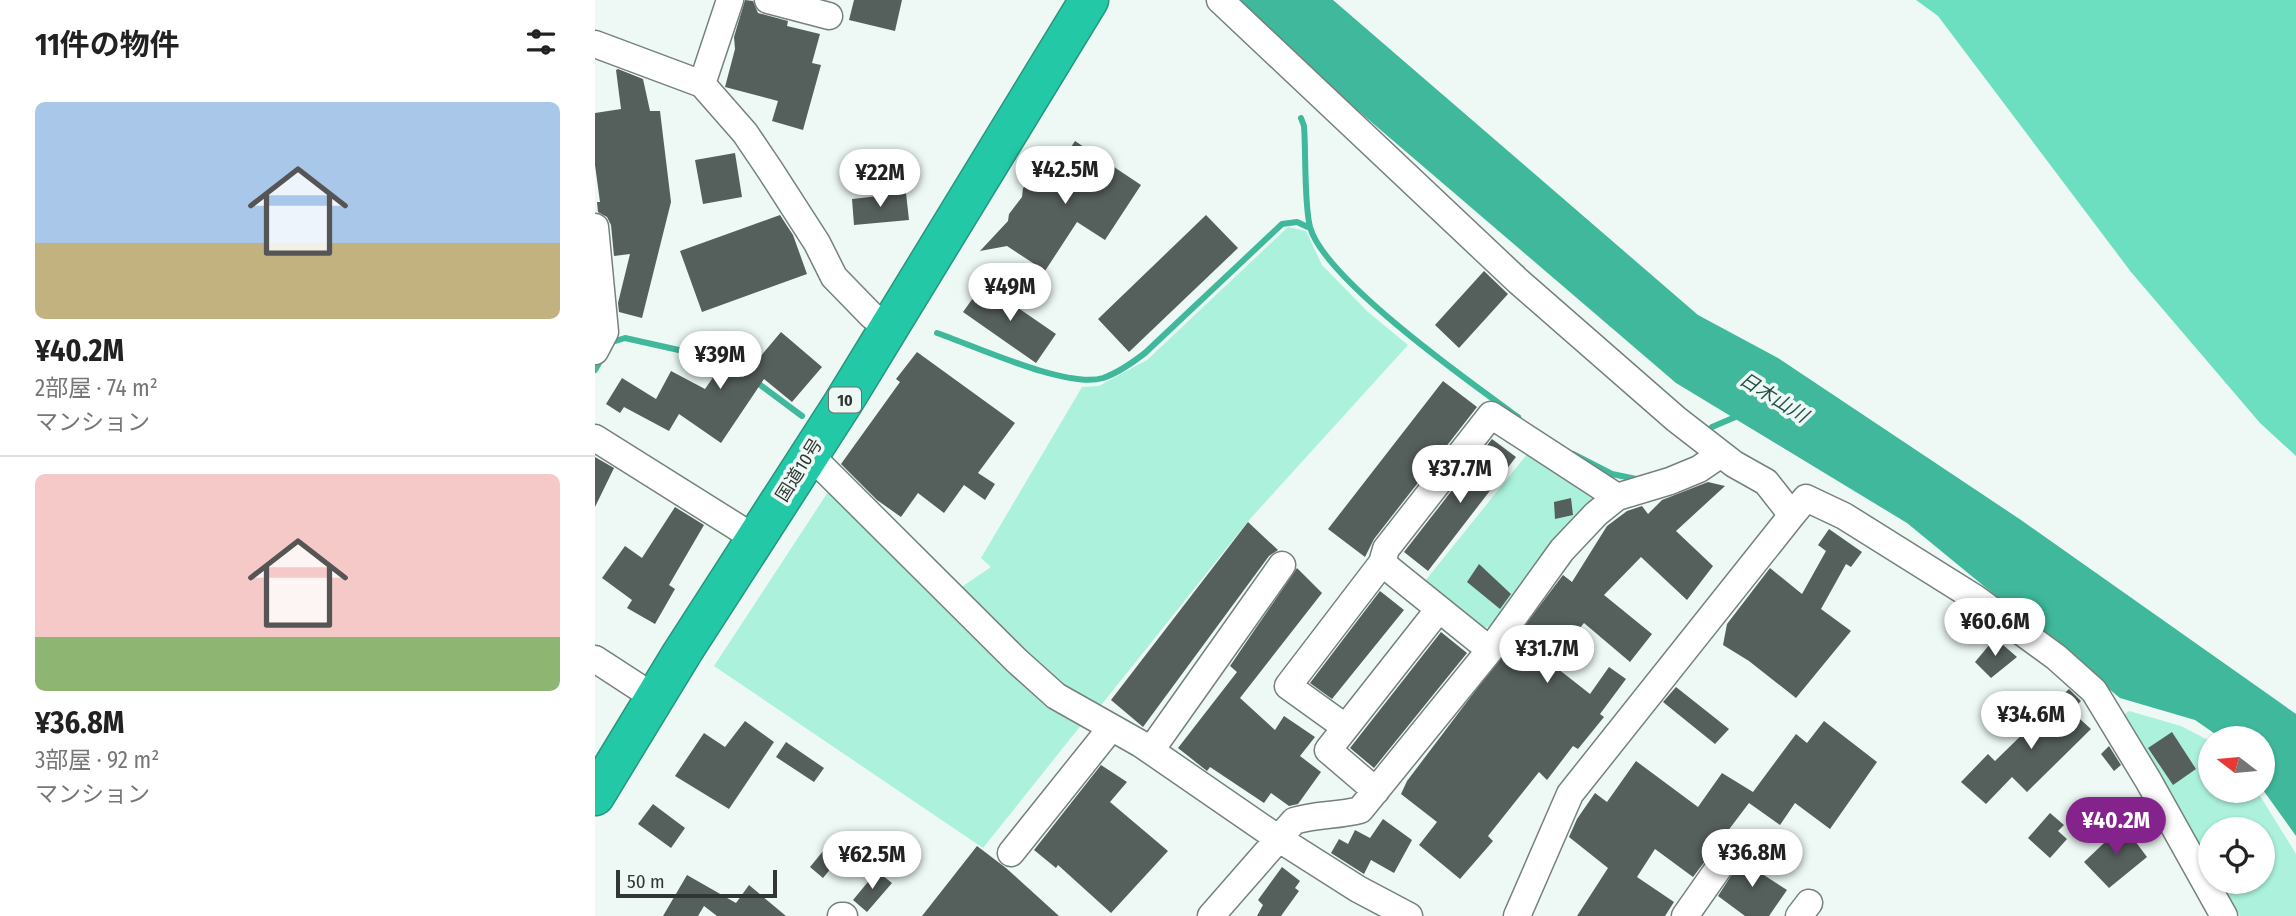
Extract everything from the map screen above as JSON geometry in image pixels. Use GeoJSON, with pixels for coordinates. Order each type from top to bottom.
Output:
{"type":"FeatureCollection","features":[{"type":"Feature","properties":{"kind":"highway","name":"国道10号"},"geometry":{"type":"LineString","coordinates":[[595,796],[1089,0]]}},
{"type":"Feature","properties":{"kind":"street"},"geometry":{"type":"LineString","coordinates":[[702,84],[730,0]]}},
{"type":"Feature","properties":{"kind":"street"},"geometry":{"type":"LineString","coordinates":[[768,0],[829,16]]}},
{"type":"Feature","properties":{"kind":"street"},"geometry":{"type":"LineString","coordinates":[[1220,0],[1518,281],[1721,454],[1766,482],[1792,515]]}},
{"type":"Feature","properties":{"kind":"street"},"geometry":{"type":"LineString","coordinates":[[595,44],[702,84],[751,142],[817,243],[834,277],[872,316],[890,324]]}},
{"type":"Feature","properties":{"kind":"street"},"geometry":{"type":"LineString","coordinates":[[595,226],[605,332],[595,351]]}},
{"type":"Feature","properties":{"kind":"street"},"geometry":{"type":"LineString","coordinates":[[1345,727],[1288,685],[1383,563],[1385,549],[1491,415],[1617,497]]}},
{"type":"Feature","properties":{"kind":"street"},"geometry":{"type":"LineString","coordinates":[[595,438],[756,539]]}},
{"type":"Feature","properties":{"kind":"street"},"geometry":{"type":"LineString","coordinates":[[809,454],[1017,661],[1056,696],[1151,750],[1276,837],[1358,889],[1409,916]]}},
{"type":"Feature","properties":{"kind":"street"},"geometry":{"type":"LineString","coordinates":[[1211,916],[1276,837],[1294,821],[1360,810],[1490,650],[1562,550],[1596,514],[1617,497],[1670,481],[1699,469],[1721,454]]}},
{"type":"Feature","properties":{"kind":"street"},"geometry":{"type":"LineString","coordinates":[[1517,916],[1570,794],[1805,498],[1844,516],[1976,598],[2056,657],[2094,691],[2148,780],[2224,916]]}},
{"type":"Feature","properties":{"kind":"street"},"geometry":{"type":"LineString","coordinates":[[1383,563],[1490,650]]}},
{"type":"Feature","properties":{"kind":"street"},"geometry":{"type":"LineString","coordinates":[[1151,750],[1282,565]]}},
{"type":"Feature","properties":{"kind":"street"},"geometry":{"type":"LineString","coordinates":[[1377,791],[1328,750],[1439,609]]}},
{"type":"Feature","properties":{"kind":"street"},"geometry":{"type":"LineString","coordinates":[[595,659],[655,698]]}},
{"type":"Feature","properties":{"kind":"street"},"geometry":{"type":"LineString","coordinates":[[1011,853],[1111,728]]}},
{"type":"Feature","properties":{"kind":"street"},"geometry":{"type":"LineString","coordinates":[[1685,916],[1732,849]]}},
{"type":"Feature","properties":{"kind":"shaded area"},"geometry":{"type":"Polygon","coordinates":[[[1916,0],[2296,0],[2296,456],[2260,423],[2131,272],[1938,16],[1916,0]]]}},
{"type":"Feature","properties":{"kind":"shaded area"},"geometry":{"type":"Polygon","coordinates":[[[1288,227],[1306,231],[1322,265],[1368,312],[1408,345],[1250,519],[1098,709],[1081,703],[957,590],[991,567],[981,558],[1082,387],[1099,386],[1147,360],[1288,227]]]}},
{"type":"Feature","properties":{"kind":"shaded area"},"geometry":{"type":"Polygon","coordinates":[[[1528,453],[1595,493],[1595,506],[1493,626],[1483,628],[1425,581],[1528,453]]]}},
{"type":"Feature","properties":{"kind":"shaded area"},"geometry":{"type":"Polygon","coordinates":[[[830,489],[1082,724],[983,848],[714,666],[830,489]]]}},
{"type":"Feature","properties":{"kind":"shaded area"},"geometry":{"type":"Polygon","coordinates":[[[2129,711],[2181,726],[2198,735],[2198,803],[2264,803],[2273,817],[2198,817],[2198,845],[2118,719],[2129,711]]]}},
{"type":"Feature","properties":{"kind":"shaded area"},"geometry":{"type":"Polygon","coordinates":[[[2275,820],[2296,854],[2296,916],[2240,916],[2227,894],[2275,894],[2275,820]]]}},
{"type":"Feature","properties":{"kind":"water","name":"日木山川"},"geometry":{"type":"Polygon","coordinates":[[[1229,0],[1333,0],[1698,315],[1778,358],[2021,520],[2296,714],[2296,836],[2272,803],[2275,803],[2275,726],[2204,726],[2195,720],[2120,698],[1907,523],[1676,383],[1229,0]]]}},
{"type":"Feature","properties":{"kind":"building"},"geometry":{"type":"Polygon","coordinates":[[[745,0],[753,1],[758,13],[788,21],[787,26],[820,34],[812,63],[821,65],[803,130],[772,121],[778,101],[725,87],[735,49],[734,37],[745,0]]]}},
{"type":"Feature","properties":{"kind":"building"},"geometry":{"type":"Polygon","coordinates":[[[854,0],[902,0],[895,31],[849,20],[854,0]]]}},
{"type":"Feature","properties":{"kind":"building"},"geometry":{"type":"Polygon","coordinates":[[[618,69],[643,79],[650,111],[660,111],[671,202],[642,318],[619,312],[618,303],[630,254],[614,256],[611,225],[607,217],[598,212],[597,202],[600,202],[595,165],[595,113],[621,109],[618,69]]]}},
{"type":"Feature","properties":{"kind":"building"},"geometry":{"type":"Polygon","coordinates":[[[1075,141],[1141,185],[1105,240],[1077,222],[1045,271],[1007,246],[980,251],[1008,221],[1009,214],[1022,197],[1023,188],[1030,183],[1032,165],[1052,176],[1075,141]]]}},
{"type":"Feature","properties":{"kind":"building"},"geometry":{"type":"Polygon","coordinates":[[[735,153],[742,197],[703,204],[695,160],[735,153]]]}},
{"type":"Feature","properties":{"kind":"building"},"geometry":{"type":"Polygon","coordinates":[[[906,193],[909,220],[854,225],[852,199],[906,193]]]}},
{"type":"Feature","properties":{"kind":"building"},"geometry":{"type":"Polygon","coordinates":[[[780,215],[793,235],[807,274],[702,312],[680,251],[780,215]]]}},
{"type":"Feature","properties":{"kind":"building"},"geometry":{"type":"Polygon","coordinates":[[[1206,215],[1238,248],[1129,352],[1098,319],[1206,215]]]}},
{"type":"Feature","properties":{"kind":"building"},"geometry":{"type":"Polygon","coordinates":[[[1484,271],[1508,294],[1459,348],[1435,325],[1484,271]]]}},
{"type":"Feature","properties":{"kind":"building"},"geometry":{"type":"Polygon","coordinates":[[[983,284],[1056,334],[1036,363],[963,312],[983,284]]]}},
{"type":"Feature","properties":{"kind":"building"},"geometry":{"type":"Polygon","coordinates":[[[781,332],[822,367],[792,402],[764,379],[721,443],[679,414],[669,431],[624,407],[620,413],[606,404],[622,378],[656,399],[671,371],[705,389],[723,363],[743,377],[781,332]]]}},
{"type":"Feature","properties":{"kind":"building"},"geometry":{"type":"Polygon","coordinates":[[[917,352],[1015,423],[978,473],[995,484],[985,500],[964,485],[944,513],[918,493],[901,517],[877,500],[841,464],[900,382],[896,379],[917,352]]]}},
{"type":"Feature","properties":{"kind":"building"},"geometry":{"type":"Polygon","coordinates":[[[1443,381],[1477,407],[1374,539],[1365,557],[1328,529],[1443,381]]]}},
{"type":"Feature","properties":{"kind":"building"},"geometry":{"type":"Polygon","coordinates":[[[1492,439],[1516,457],[1428,571],[1404,552],[1492,439]]]}},
{"type":"Feature","properties":{"kind":"building"},"geometry":{"type":"Polygon","coordinates":[[[595,457],[614,468],[595,507],[595,457]]]}},
{"type":"Feature","properties":{"kind":"building"},"geometry":{"type":"Polygon","coordinates":[[[1708,482],[1725,486],[1676,531],[1713,566],[1687,600],[1641,557],[1604,595],[1652,634],[1630,662],[1584,623],[1579,629],[1572,627],[1548,661],[1590,694],[1609,667],[1626,679],[1600,714],[1604,717],[1578,749],[1573,746],[1547,780],[1539,772],[1488,836],[1493,841],[1460,879],[1419,845],[1437,822],[1401,794],[1407,781],[1563,575],[1572,582],[1607,526],[1627,511],[1642,506],[1648,514],[1662,500],[1708,482]]]}},
{"type":"Feature","properties":{"kind":"building"},"geometry":{"type":"Polygon","coordinates":[[[1571,498],[1573,515],[1555,519],[1554,502],[1571,498]]]}},
{"type":"Feature","properties":{"kind":"building"},"geometry":{"type":"Polygon","coordinates":[[[675,507],[704,525],[669,585],[675,589],[655,624],[627,608],[632,600],[602,578],[625,546],[642,558],[675,507]]]}},
{"type":"Feature","properties":{"kind":"building"},"geometry":{"type":"Polygon","coordinates":[[[1248,522],[1278,550],[1269,556],[1143,727],[1111,700],[1248,522]]]}},
{"type":"Feature","properties":{"kind":"building"},"geometry":{"type":"Polygon","coordinates":[[[1829,529],[1862,552],[1851,567],[1846,564],[1821,609],[1851,631],[1796,698],[1749,661],[1723,645],[1727,624],[1770,568],[1802,594],[1826,551],[1818,545],[1829,529]]]}},
{"type":"Feature","properties":{"kind":"building"},"geometry":{"type":"Polygon","coordinates":[[[1479,564],[1511,594],[1500,609],[1467,582],[1479,564]]]}},
{"type":"Feature","properties":{"kind":"building"},"geometry":{"type":"Polygon","coordinates":[[[1297,568],[1322,593],[1240,698],[1275,730],[1284,716],[1315,737],[1300,756],[1321,772],[1298,804],[1289,806],[1271,793],[1264,803],[1210,767],[1207,771],[1178,748],[1237,672],[1230,666],[1297,568]]]}},
{"type":"Feature","properties":{"kind":"building"},"geometry":{"type":"Polygon","coordinates":[[[1380,591],[1404,610],[1332,699],[1310,683],[1380,591]]]}},
{"type":"Feature","properties":{"kind":"building"},"geometry":{"type":"Polygon","coordinates":[[[1441,632],[1467,653],[1374,768],[1350,748],[1441,632]]]}},
{"type":"Feature","properties":{"kind":"building"},"geometry":{"type":"Polygon","coordinates":[[[1995,638],[2017,657],[1991,678],[1975,662],[1995,638]]]}},
{"type":"Feature","properties":{"kind":"building"},"geometry":{"type":"Polygon","coordinates":[[[1676,687],[1729,729],[1715,744],[1663,702],[1676,687]]]}},
{"type":"Feature","properties":{"kind":"building"},"geometry":{"type":"Polygon","coordinates":[[[2069,689],[2081,701],[2071,711],[2091,729],[2027,792],[2012,777],[1986,804],[1961,782],[1988,754],[1995,761],[2069,689]]]}},
{"type":"Feature","properties":{"kind":"building"},"geometry":{"type":"Polygon","coordinates":[[[745,721],[774,742],[729,809],[675,776],[704,733],[725,747],[745,721]]]}},
{"type":"Feature","properties":{"kind":"building"},"geometry":{"type":"Polygon","coordinates":[[[1824,721],[1877,762],[1830,829],[1795,803],[1780,825],[1749,803],[1693,877],[1655,849],[1637,877],[1674,902],[1665,916],[1577,916],[1608,868],[1569,837],[1577,819],[1595,793],[1607,802],[1636,761],[1698,807],[1722,773],[1753,792],[1796,734],[1807,743],[1824,721]]]}},
{"type":"Feature","properties":{"kind":"building"},"geometry":{"type":"Polygon","coordinates":[[[2172,732],[2196,769],[2173,785],[2148,748],[2172,732]]]}},
{"type":"Feature","properties":{"kind":"building"},"geometry":{"type":"Polygon","coordinates":[[[786,742],[824,768],[814,782],[776,757],[786,742]]]}},
{"type":"Feature","properties":{"kind":"building"},"geometry":{"type":"Polygon","coordinates":[[[2109,746],[2121,765],[2114,771],[2101,754],[2109,746]]]}},
{"type":"Feature","properties":{"kind":"building"},"geometry":{"type":"Polygon","coordinates":[[[1101,765],[1127,782],[1110,802],[1168,851],[1111,913],[1058,865],[1056,868],[1034,850],[1101,765]]]}},
{"type":"Feature","properties":{"kind":"building"},"geometry":{"type":"Polygon","coordinates":[[[653,804],[685,828],[671,848],[638,824],[653,804]]]}},
{"type":"Feature","properties":{"kind":"building"},"geometry":{"type":"Polygon","coordinates":[[[2050,813],[2064,825],[2058,831],[2067,839],[2050,858],[2028,838],[2050,813]]]}},
{"type":"Feature","properties":{"kind":"building"},"geometry":{"type":"Polygon","coordinates":[[[1383,819],[1412,840],[1394,873],[1371,860],[1364,874],[1331,853],[1339,839],[1348,844],[1355,830],[1370,838],[1383,819]]]}},
{"type":"Feature","properties":{"kind":"building"},"geometry":{"type":"Polygon","coordinates":[[[2123,825],[2147,857],[2109,888],[2084,862],[2123,825]]]}},
{"type":"Feature","properties":{"kind":"building"},"geometry":{"type":"Polygon","coordinates":[[[828,845],[841,856],[823,878],[810,867],[828,845]]]}},
{"type":"Feature","properties":{"kind":"building"},"geometry":{"type":"Polygon","coordinates":[[[977,846],[1006,868],[1059,916],[922,916],[977,846]]]}},
{"type":"Feature","properties":{"kind":"building"},"geometry":{"type":"Polygon","coordinates":[[[1747,851],[1762,861],[1756,870],[1787,890],[1769,916],[1745,916],[1718,896],[1747,851]]]}},
{"type":"Feature","properties":{"kind":"building"},"geometry":{"type":"Polygon","coordinates":[[[1282,867],[1300,881],[1295,888],[1299,891],[1281,916],[1257,916],[1263,905],[1258,900],[1282,867]]]}},
{"type":"Feature","properties":{"kind":"building"},"geometry":{"type":"Polygon","coordinates":[[[877,871],[892,883],[867,912],[853,900],[877,871]]]}},
{"type":"Feature","properties":{"kind":"building"},"geometry":{"type":"Polygon","coordinates":[[[687,875],[736,903],[749,885],[786,916],[717,916],[704,906],[698,916],[663,916],[687,875]]]}},
{"type":"Feature","properties":{"kind":"waterway"},"geometry":{"type":"LineString","coordinates":[[1301,118],[1304,126],[1308,217],[1321,249],[1342,274],[1402,329],[1518,417]]}},
{"type":"Feature","properties":{"kind":"waterway"},"geometry":{"type":"LineString","coordinates":[[937,333],[1045,372],[1087,380],[1103,378],[1119,371],[1145,353],[1282,224],[1297,222],[1310,228]]}},
{"type":"Feature","properties":{"kind":"waterway"},"geometry":{"type":"LineString","coordinates":[[609,343],[625,338],[728,361],[802,416]]}},
{"type":"Feature","properties":{"kind":"waterway"},"geometry":{"type":"LineString","coordinates":[[595,370],[603,356]]}},
{"type":"Feature","properties":{"kind":"waterway"},"geometry":{"type":"LineString","coordinates":[[1712,427],[1740,415]]}},
{"type":"Feature","properties":{"kind":"waterway"},"geometry":{"type":"LineString","coordinates":[[1573,454],[1612,474],[1641,480]]}}]}
